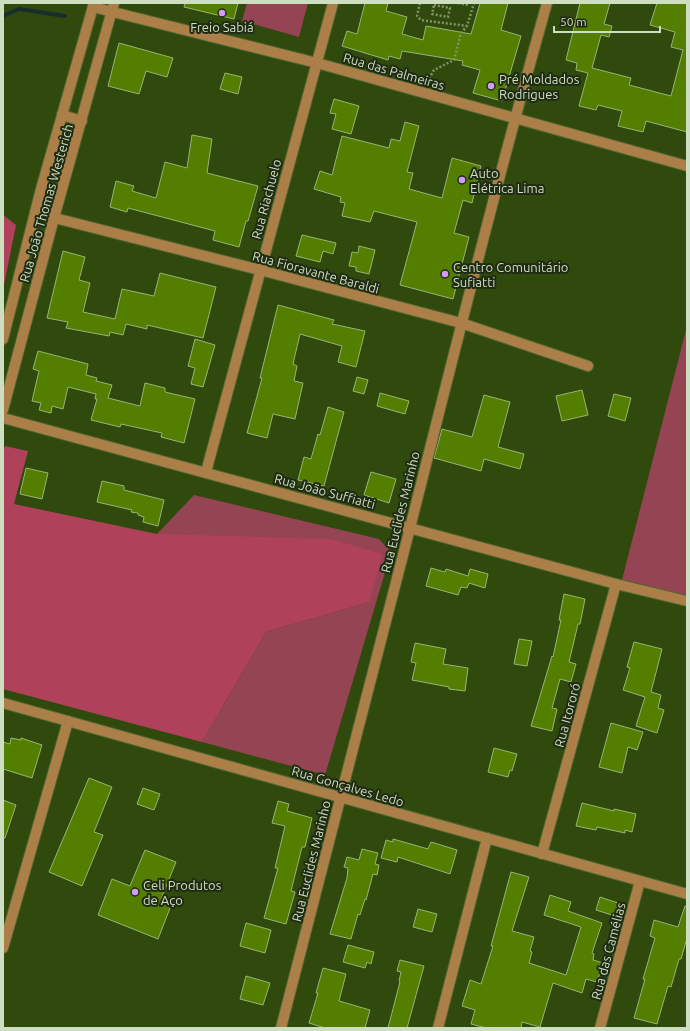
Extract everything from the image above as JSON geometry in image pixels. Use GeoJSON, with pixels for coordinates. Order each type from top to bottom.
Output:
{"type":"FeatureCollection","features":[{"type":"Feature","properties":{"kind":"street","name":"Rua Riachuelo"},"geometry":{"type":"LineString","coordinates":[[206,472],[333,3]]}},
{"type":"Feature","properties":{"kind":"street","name":"Rua Euclides Marinho"},"geometry":{"type":"LineString","coordinates":[[281,1028],[410,528],[461,323],[547,3]]}},
{"type":"Feature","properties":{"kind":"street","name":"Rua das Palmeiras"},"geometry":{"type":"LineString","coordinates":[[93,5],[113,7],[687,166]]}},
{"type":"Feature","properties":{"kind":"street","name":"Rua João Thomas Westerich"},"geometry":{"type":"LineString","coordinates":[[3,339],[35,213],[93,5]]}},
{"type":"Feature","properties":{"kind":"street","name":"Rua João Thomas Westerich"},"geometry":{"type":"LineString","coordinates":[[3,410],[54,218],[113,7]]}},
{"type":"Feature","properties":{"kind":"street"},"geometry":{"type":"LineString","coordinates":[[62,115],[82,121]]}},
{"type":"Feature","properties":{"kind":"street","name":"Rua Fioravante Baraldi"},"geometry":{"type":"LineString","coordinates":[[35,213],[461,323],[588,366]]}},
{"type":"Feature","properties":{"kind":"street"},"geometry":{"type":"LineString","coordinates":[[6,328],[24,332]]}},
{"type":"Feature","properties":{"kind":"street","name":"Rua João Suffiatti"},"geometry":{"type":"LineString","coordinates":[[3,418],[616,584],[687,601]]}},
{"type":"Feature","properties":{"kind":"street","name":"Rua Itororó"},"geometry":{"type":"LineString","coordinates":[[542,854],[616,584]]}},
{"type":"Feature","properties":{"kind":"street","name":"Rua Gonçalves Ledo"},"geometry":{"type":"LineString","coordinates":[[3,703],[687,894]]}},
{"type":"Feature","properties":{"kind":"street"},"geometry":{"type":"LineString","coordinates":[[3,948],[68,722]]}},
{"type":"Feature","properties":{"kind":"street"},"geometry":{"type":"LineString","coordinates":[[438,1028],[487,838]]}},
{"type":"Feature","properties":{"kind":"street","name":"Rua das Camélias"},"geometry":{"type":"LineString","coordinates":[[600,1028],[640,881]]}},
{"type":"Feature","properties":{"kind":"path"},"geometry":{"type":"LineString","coordinates":[[420,3],[418,16],[421,20],[467,26]]}},
{"type":"Feature","properties":{"kind":"path"},"geometry":{"type":"LineString","coordinates":[[458,3],[468,5],[469,3]]}},
{"type":"Feature","properties":{"kind":"path"},"geometry":{"type":"LineString","coordinates":[[421,93],[434,70],[454,60],[461,34],[467,26],[474,3]]}},
{"type":"Feature","properties":{"kind":"path"},"geometry":{"type":"LineString","coordinates":[[434,4],[450,8],[448,17],[440,16],[432,14],[434,4]]}},
{"type":"Feature","properties":{"kind":"path"},"geometry":{"type":"LineString","coordinates":[[439,22],[440,16]]}},
{"type":"Feature","properties":{"kind":"shaded area"},"geometry":{"type":"Polygon","coordinates":[[[247,3],[308,3],[299,37],[242,21],[247,3]]]}},
{"type":"Feature","properties":{"kind":"shaded area"},"geometry":{"type":"Polygon","coordinates":[[[3,215],[16,225],[3,290],[3,215]]]}},
{"type":"Feature","properties":{"kind":"shaded area"},"geometry":{"type":"Polygon","coordinates":[[[687,326],[687,597],[622,580],[687,326]]]}},
{"type":"Feature","properties":{"kind":"shaded area"},"geometry":{"type":"Polygon","coordinates":[[[5,446],[28,451],[14,504],[157,534],[331,539],[382,554],[370,602],[266,632],[202,742],[3,689],[3,452],[5,446]]]}},
{"type":"Feature","properties":{"kind":"shaded area"},"geometry":{"type":"Polygon","coordinates":[[[194,495],[379,539],[391,552],[325,775],[202,742],[266,632],[370,602],[157,534],[194,495]]]}},
{"type":"Feature","properties":{"kind":"building","name":"Freio Sabiá"},"geometry":{"type":"Polygon","coordinates":[[[185,3],[238,3],[234,19],[184,7],[185,3]]]}},
{"type":"Feature","properties":{"kind":"building"},"geometry":{"type":"Polygon","coordinates":[[[365,3],[388,3],[386,11],[407,17],[402,34],[423,40],[426,26],[471,34],[480,3],[508,3],[501,30],[521,36],[502,101],[473,93],[480,70],[462,65],[463,61],[402,51],[400,59],[389,56],[388,60],[342,46],[347,31],[357,34],[365,3]]]}},
{"type":"Feature","properties":{"kind":"building"},"geometry":{"type":"Polygon","coordinates":[[[580,3],[610,3],[604,24],[612,26],[609,37],[601,35],[592,68],[631,78],[629,85],[671,96],[683,50],[671,47],[675,32],[650,25],[657,3],[687,3],[687,132],[646,121],[643,132],[618,126],[622,111],[598,105],[596,110],[579,106],[588,73],[576,70],[577,63],[566,60],[580,3]]]}},
{"type":"Feature","properties":{"kind":"building"},"geometry":{"type":"Polygon","coordinates":[[[119,43],[173,58],[167,77],[146,71],[139,94],[108,86],[119,43]]]}},
{"type":"Feature","properties":{"kind":"building"},"geometry":{"type":"Polygon","coordinates":[[[225,73],[242,77],[238,94],[220,89],[225,73]]]}},
{"type":"Feature","properties":{"kind":"building"},"geometry":{"type":"Polygon","coordinates":[[[334,99],[359,106],[351,134],[332,129],[336,114],[330,113],[334,99]]]}},
{"type":"Feature","properties":{"kind":"building"},"geometry":{"type":"Polygon","coordinates":[[[405,122],[419,126],[407,172],[413,173],[409,189],[442,198],[452,158],[481,166],[472,203],[463,200],[454,233],[469,237],[453,299],[400,285],[417,222],[374,211],[370,222],[342,216],[345,203],[340,202],[341,197],[314,189],[320,171],[332,175],[342,136],[389,148],[391,139],[400,141],[405,122]]]}},
{"type":"Feature","properties":{"kind":"building"},"geometry":{"type":"Polygon","coordinates":[[[192,135],[212,139],[207,173],[258,186],[239,247],[213,240],[215,231],[128,208],[127,212],[110,207],[116,181],[134,186],[132,191],[156,198],[165,162],[187,168],[192,135]]]}},
{"type":"Feature","properties":{"kind":"building"},"geometry":{"type":"Polygon","coordinates":[[[302,235],[336,243],[333,254],[323,251],[320,262],[296,256],[302,235]]]}},
{"type":"Feature","properties":{"kind":"building"},"geometry":{"type":"Polygon","coordinates":[[[359,246],[375,250],[369,274],[356,271],[356,267],[349,266],[352,252],[358,253],[359,246]]]}},
{"type":"Feature","properties":{"kind":"building"},"geometry":{"type":"Polygon","coordinates":[[[63,251],[85,257],[79,280],[90,283],[83,312],[115,319],[122,289],[154,296],[160,273],[216,287],[203,338],[147,325],[147,329],[126,324],[123,335],[110,332],[109,336],[66,328],[68,322],[47,318],[63,251]]]}},
{"type":"Feature","properties":{"kind":"building"},"geometry":{"type":"Polygon","coordinates":[[[278,305],[334,320],[332,324],[365,331],[356,367],[338,362],[342,346],[300,334],[293,364],[297,366],[294,381],[303,383],[295,419],[273,414],[267,438],[247,433],[262,378],[260,378],[278,305]]]}},
{"type":"Feature","properties":{"kind":"building"},"geometry":{"type":"Polygon","coordinates":[[[195,339],[215,345],[203,387],[191,384],[195,368],[188,366],[195,339]]]}},
{"type":"Feature","properties":{"kind":"building"},"geometry":{"type":"Polygon","coordinates":[[[38,351],[88,364],[86,375],[97,378],[96,381],[112,385],[108,398],[140,406],[145,383],[165,388],[165,392],[195,399],[184,443],[161,437],[162,433],[121,424],[120,427],[91,420],[97,399],[95,399],[96,394],[68,387],[63,409],[52,406],[51,413],[39,410],[41,403],[32,401],[39,371],[33,369],[38,351]]]}},
{"type":"Feature","properties":{"kind":"building"},"geometry":{"type":"Polygon","coordinates":[[[357,377],[368,380],[364,394],[353,391],[357,377]]]}},
{"type":"Feature","properties":{"kind":"building"},"geometry":{"type":"Polygon","coordinates":[[[582,390],[588,415],[562,421],[556,396],[582,390]]]}},
{"type":"Feature","properties":{"kind":"building"},"geometry":{"type":"Polygon","coordinates":[[[380,393],[409,401],[405,414],[377,406],[380,393]]]}},
{"type":"Feature","properties":{"kind":"building"},"geometry":{"type":"Polygon","coordinates":[[[614,394],[631,398],[625,421],[608,416],[614,394]]]}},
{"type":"Feature","properties":{"kind":"building"},"geometry":{"type":"Polygon","coordinates":[[[484,395],[510,402],[498,447],[524,454],[520,469],[484,459],[481,471],[434,458],[442,429],[472,437],[484,395]]]}},
{"type":"Feature","properties":{"kind":"building"},"geometry":{"type":"Polygon","coordinates":[[[328,407],[344,412],[324,486],[298,480],[304,457],[311,459],[328,407]]]}},
{"type":"Feature","properties":{"kind":"building"},"geometry":{"type":"Polygon","coordinates":[[[26,468],[48,473],[42,499],[20,494],[26,468]]]}},
{"type":"Feature","properties":{"kind":"building"},"geometry":{"type":"Polygon","coordinates":[[[371,472],[396,479],[389,503],[364,495],[371,472]]]}},
{"type":"Feature","properties":{"kind":"building"},"geometry":{"type":"Polygon","coordinates":[[[102,481],[124,486],[124,490],[164,500],[158,526],[143,522],[144,517],[138,515],[138,513],[131,512],[132,510],[97,502],[102,481]]]}},
{"type":"Feature","properties":{"kind":"building"},"geometry":{"type":"Polygon","coordinates":[[[431,568],[445,572],[446,569],[468,576],[470,569],[488,574],[485,588],[469,583],[467,588],[461,587],[458,595],[426,586],[431,568]]]}},
{"type":"Feature","properties":{"kind":"building"},"geometry":{"type":"Polygon","coordinates":[[[564,594],[585,599],[580,624],[578,624],[569,662],[576,664],[571,682],[560,679],[552,708],[557,709],[552,731],[531,726],[552,656],[553,657],[561,620],[559,620],[564,594]]]}},
{"type":"Feature","properties":{"kind":"building"},"geometry":{"type":"Polygon","coordinates":[[[519,639],[532,641],[527,666],[514,664],[519,639]]]}},
{"type":"Feature","properties":{"kind":"building"},"geometry":{"type":"Polygon","coordinates":[[[634,642],[662,649],[651,692],[661,695],[658,708],[664,710],[657,733],[636,726],[645,697],[623,690],[630,668],[627,667],[634,642]]]}},
{"type":"Feature","properties":{"kind":"building"},"geometry":{"type":"Polygon","coordinates":[[[415,643],[446,649],[443,664],[468,668],[465,691],[449,689],[449,687],[412,680],[416,663],[411,662],[415,643]]]}},
{"type":"Feature","properties":{"kind":"building"},"geometry":{"type":"Polygon","coordinates":[[[611,723],[643,732],[637,750],[628,747],[622,773],[599,767],[611,723]]]}},
{"type":"Feature","properties":{"kind":"building"},"geometry":{"type":"Polygon","coordinates":[[[11,738],[21,740],[21,738],[42,745],[32,778],[3,769],[3,742],[10,744],[11,738]]]}},
{"type":"Feature","properties":{"kind":"building"},"geometry":{"type":"Polygon","coordinates":[[[494,748],[517,754],[512,771],[510,770],[508,777],[488,772],[494,748]]]}},
{"type":"Feature","properties":{"kind":"building"},"geometry":{"type":"Polygon","coordinates":[[[89,778],[112,787],[94,832],[103,835],[82,886],[49,872],[89,778]]]}},
{"type":"Feature","properties":{"kind":"building"},"geometry":{"type":"Polygon","coordinates":[[[143,788],[160,794],[154,810],[137,804],[143,788]]]}},
{"type":"Feature","properties":{"kind":"building"},"geometry":{"type":"Polygon","coordinates":[[[3,800],[16,805],[5,838],[3,838],[3,800]]]}},
{"type":"Feature","properties":{"kind":"building"},"geometry":{"type":"Polygon","coordinates":[[[278,801],[289,804],[287,811],[312,818],[305,847],[302,847],[291,891],[295,892],[286,924],[264,918],[278,868],[275,868],[285,826],[272,823],[278,801]]]}},
{"type":"Feature","properties":{"kind":"building"},"geometry":{"type":"Polygon","coordinates":[[[582,803],[614,811],[614,809],[636,814],[632,832],[625,830],[625,833],[597,827],[596,830],[576,826],[582,803]]]}},
{"type":"Feature","properties":{"kind":"building"},"geometry":{"type":"Polygon","coordinates":[[[393,839],[428,849],[431,842],[457,850],[450,874],[398,857],[397,862],[381,858],[386,840],[393,842],[393,839]]]}},
{"type":"Feature","properties":{"kind":"building"},"geometry":{"type":"Polygon","coordinates":[[[362,849],[378,853],[375,864],[379,865],[377,875],[373,874],[366,900],[365,899],[360,915],[358,914],[351,939],[330,934],[347,878],[348,868],[344,867],[347,857],[359,860],[362,849]]]}},
{"type":"Feature","properties":{"kind":"building","name":"Celi Produtos de Aço"},"geometry":{"type":"Polygon","coordinates":[[[145,850],[176,862],[161,899],[172,903],[158,939],[98,915],[112,879],[130,886],[145,850]]]}},
{"type":"Feature","properties":{"kind":"building"},"geometry":{"type":"Polygon","coordinates":[[[511,872],[529,877],[512,931],[534,937],[530,951],[532,952],[529,963],[566,975],[581,927],[544,915],[550,895],[571,902],[568,911],[602,923],[592,953],[594,954],[593,960],[603,963],[597,982],[586,979],[582,993],[553,983],[540,1027],[522,1022],[521,1028],[486,1028],[471,1024],[475,1010],[462,1006],[470,980],[481,984],[493,946],[491,946],[511,872]]]}},
{"type":"Feature","properties":{"kind":"building"},"geometry":{"type":"Polygon","coordinates":[[[600,897],[618,903],[615,916],[596,910],[600,897]]]}},
{"type":"Feature","properties":{"kind":"building"},"geometry":{"type":"Polygon","coordinates":[[[685,906],[687,907],[687,938],[671,987],[668,986],[657,1024],[634,1018],[655,938],[650,936],[654,920],[678,927],[685,906]]]}},
{"type":"Feature","properties":{"kind":"building"},"geometry":{"type":"Polygon","coordinates":[[[418,909],[437,914],[432,932],[413,927],[418,909]]]}},
{"type":"Feature","properties":{"kind":"building"},"geometry":{"type":"Polygon","coordinates":[[[246,923],[271,930],[265,953],[240,946],[246,923]]]}},
{"type":"Feature","properties":{"kind":"building"},"geometry":{"type":"Polygon","coordinates":[[[348,945],[374,952],[371,964],[367,962],[365,968],[343,962],[348,945]]]}},
{"type":"Feature","properties":{"kind":"building"},"geometry":{"type":"Polygon","coordinates":[[[400,960],[424,966],[407,1028],[388,1028],[400,982],[401,972],[397,971],[400,960]]]}},
{"type":"Feature","properties":{"kind":"building"},"geometry":{"type":"Polygon","coordinates":[[[323,968],[346,974],[339,1001],[370,1010],[365,1028],[325,1028],[309,1023],[318,993],[316,993],[323,968]]]}},
{"type":"Feature","properties":{"kind":"building"},"geometry":{"type":"Polygon","coordinates":[[[246,976],[270,983],[263,1005],[240,999],[246,976]]]}},
{"type":"Feature","properties":{"kind":"waterway"},"geometry":{"type":"LineString","coordinates":[[3,16],[19,9],[65,16]]}},
{"type":"Feature","properties":{"kind":"place","name":"Freio Sabiá"},"geometry":{"type":"Point","coordinates":[222,13]}},
{"type":"Feature","properties":{"kind":"place","name":"Pré Moldados Rodrigues"},"geometry":{"type":"Point","coordinates":[491,86]}},
{"type":"Feature","properties":{"kind":"place","name":"Auto Elétrica Lima"},"geometry":{"type":"Point","coordinates":[462,180]}},
{"type":"Feature","properties":{"kind":"place","name":"Centro Comunitário Sufiatti"},"geometry":{"type":"Point","coordinates":[445,274]}},
{"type":"Feature","properties":{"kind":"place","name":"Celi Produtos de Aço"},"geometry":{"type":"Point","coordinates":[135,892]}}]}
